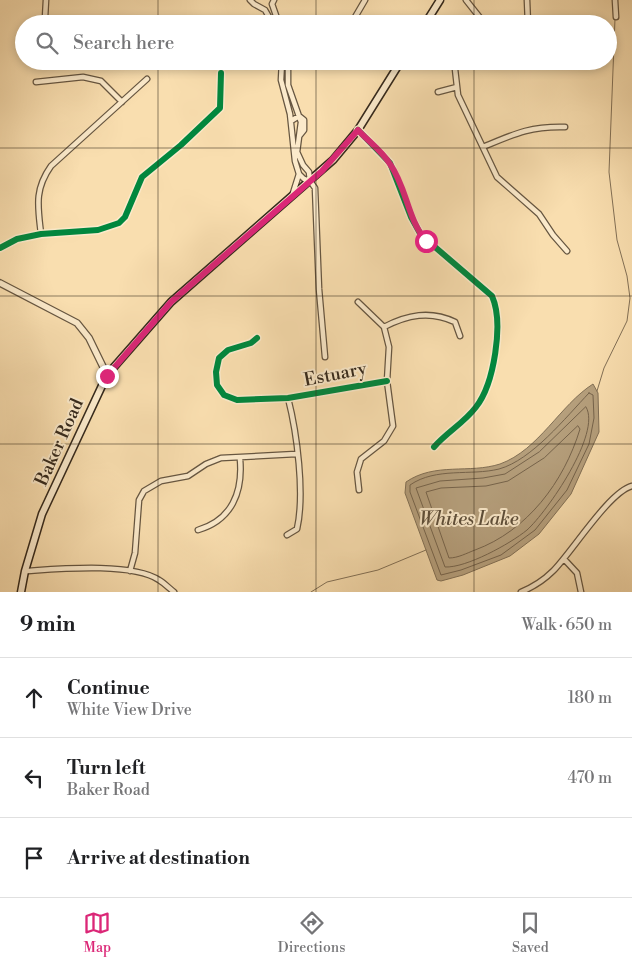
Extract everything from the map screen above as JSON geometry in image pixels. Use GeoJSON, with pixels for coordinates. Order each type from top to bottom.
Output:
{"type":"FeatureCollection","features":[{"type":"Feature","properties":{"kind":"main road"},"geometry":{"type":"LineString","coordinates":[[430,15],[440,0]]}},
{"type":"Feature","properties":{"kind":"main road","name":"Baker Road"},"geometry":{"type":"LineString","coordinates":[[21,592],[24,571],[42,514],[107,376],[171,302],[333,160],[358,130],[395,70]]}},
{"type":"Feature","properties":{"kind":"street"},"geometry":{"type":"LineString","coordinates":[[45,15],[46,0]]}},
{"type":"Feature","properties":{"kind":"street"},"geometry":{"type":"LineString","coordinates":[[250,0],[261,8],[266,15]]}},
{"type":"Feature","properties":{"kind":"street"},"geometry":{"type":"LineString","coordinates":[[356,15],[365,0]]}},
{"type":"Feature","properties":{"kind":"street"},"geometry":{"type":"LineString","coordinates":[[466,0],[477,15]]}},
{"type":"Feature","properties":{"kind":"street"},"geometry":{"type":"LineString","coordinates":[[527,0],[528,15]]}},
{"type":"Feature","properties":{"kind":"street"},"geometry":{"type":"LineString","coordinates":[[615,0],[616,15]]}},
{"type":"Feature","properties":{"kind":"street"},"geometry":{"type":"LineString","coordinates":[[261,8],[273,2],[277,15]]}},
{"type":"Feature","properties":{"kind":"street"},"geometry":{"type":"LineString","coordinates":[[282,70],[283,90],[291,121],[295,161],[299,174],[292,197]]}},
{"type":"Feature","properties":{"kind":"street"},"geometry":{"type":"LineString","coordinates":[[288,70],[288,85],[300,116],[300,135],[297,152],[302,165],[309,172],[310,181]]}},
{"type":"Feature","properties":{"kind":"street"},"geometry":{"type":"LineString","coordinates":[[455,70],[458,95],[497,177],[509,190],[540,214],[553,235],[566,250]]}},
{"type":"Feature","properties":{"kind":"street"},"geometry":{"type":"LineString","coordinates":[[0,248],[16,239],[41,234],[98,230],[119,223],[125,217],[142,177],[220,108],[222,73]]}},
{"type":"Feature","properties":{"kind":"street"},"geometry":{"type":"LineString","coordinates":[[36,82],[83,77],[101,81],[122,102]]}},
{"type":"Feature","properties":{"kind":"street"},"geometry":{"type":"LineString","coordinates":[[41,234],[38,191],[42,178],[51,166],[147,79]]}},
{"type":"Feature","properties":{"kind":"street"},"geometry":{"type":"LineString","coordinates":[[438,92],[457,86]]}},
{"type":"Feature","properties":{"kind":"street"},"geometry":{"type":"LineString","coordinates":[[291,121],[300,116]]}},
{"type":"Feature","properties":{"kind":"street"},"geometry":{"type":"LineString","coordinates":[[483,147],[523,130],[542,126],[565,127]]}},
{"type":"Feature","properties":{"kind":"street"},"geometry":{"type":"LineString","coordinates":[[358,130],[390,163],[420,235],[492,296],[497,307],[491,377],[487,389],[477,407],[467,418],[434,447]]}},
{"type":"Feature","properties":{"kind":"street"},"geometry":{"type":"LineString","coordinates":[[299,174],[310,181],[315,188],[319,289],[325,357]]}},
{"type":"Feature","properties":{"kind":"street"},"geometry":{"type":"LineString","coordinates":[[0,283],[77,322],[89,338],[107,376]]}},
{"type":"Feature","properties":{"kind":"street"},"geometry":{"type":"LineString","coordinates":[[358,302],[384,327],[389,347],[387,381],[393,426],[384,441],[361,459],[357,472],[359,490]]}},
{"type":"Feature","properties":{"kind":"street"},"geometry":{"type":"LineString","coordinates":[[384,327],[416,315],[442,316],[455,322],[460,336]]}},
{"type":"Feature","properties":{"kind":"street","name":"Estuary"},"geometry":{"type":"LineString","coordinates":[[257,338],[251,343],[228,350],[219,358],[216,372],[217,385],[224,395],[237,400],[288,398],[387,381]]}},
{"type":"Feature","properties":{"kind":"street"},"geometry":{"type":"LineString","coordinates":[[287,535],[298,529],[301,512],[292,416],[288,398]]}},
{"type":"Feature","properties":{"kind":"street"},"geometry":{"type":"LineString","coordinates":[[130,571],[135,553],[139,500],[144,490],[161,481],[188,476],[206,464],[221,458],[296,454]]}},
{"type":"Feature","properties":{"kind":"street"},"geometry":{"type":"LineString","coordinates":[[198,530],[211,526],[227,514],[238,496],[242,477],[240,458]]}},
{"type":"Feature","properties":{"kind":"street"},"geometry":{"type":"LineString","coordinates":[[521,592],[546,577],[611,500],[626,487],[632,486]]}},
{"type":"Feature","properties":{"kind":"street"},"geometry":{"type":"LineString","coordinates":[[564,558],[577,573],[581,592]]}},
{"type":"Feature","properties":{"kind":"street"},"geometry":{"type":"LineString","coordinates":[[24,571],[95,568],[130,571],[158,578],[174,592]]}},
{"type":"Feature","properties":{"kind":"water","name":"Whites Lake"},"geometry":{"type":"Polygon","coordinates":[[[593,384],[598,393],[599,432],[571,494],[539,534],[510,556],[463,575],[441,581],[437,580],[405,493],[406,482],[429,472],[488,467],[500,464],[514,457],[538,438],[570,403],[593,384]]]}},
{"type":"Feature","properties":{"kind":"waterway"},"geometry":{"type":"LineString","coordinates":[[597,391],[604,368],[627,321],[630,298],[627,276],[617,240],[609,172],[613,70]]}},
{"type":"Feature","properties":{"kind":"waterway"},"geometry":{"type":"LineString","coordinates":[[311,592],[327,582],[378,570],[426,550]]}},
{"type":"Feature","properties":{"kind":"cycle path"},"geometry":{"type":"LineString","coordinates":[[0,248],[17,239],[41,234],[98,230],[119,223],[125,217],[142,177],[181,145],[220,108],[221,73]]}},
{"type":"Feature","properties":{"kind":"cycle path"},"geometry":{"type":"LineString","coordinates":[[358,130],[390,163],[411,217],[421,235],[492,296],[495,308],[497,337],[488,384],[471,413],[434,447]]}},
{"type":"Feature","properties":{"kind":"cycle path"},"geometry":{"type":"LineString","coordinates":[[257,338],[251,343],[228,350],[219,358],[216,372],[217,385],[224,395],[237,400],[288,398],[387,381]]}},
{"type":"Feature","properties":{"kind":"route"},"geometry":{"type":"LineString","coordinates":[[107,376],[171,302],[322,171],[358,130],[390,163],[403,192],[411,217],[426,241]]}}]}
